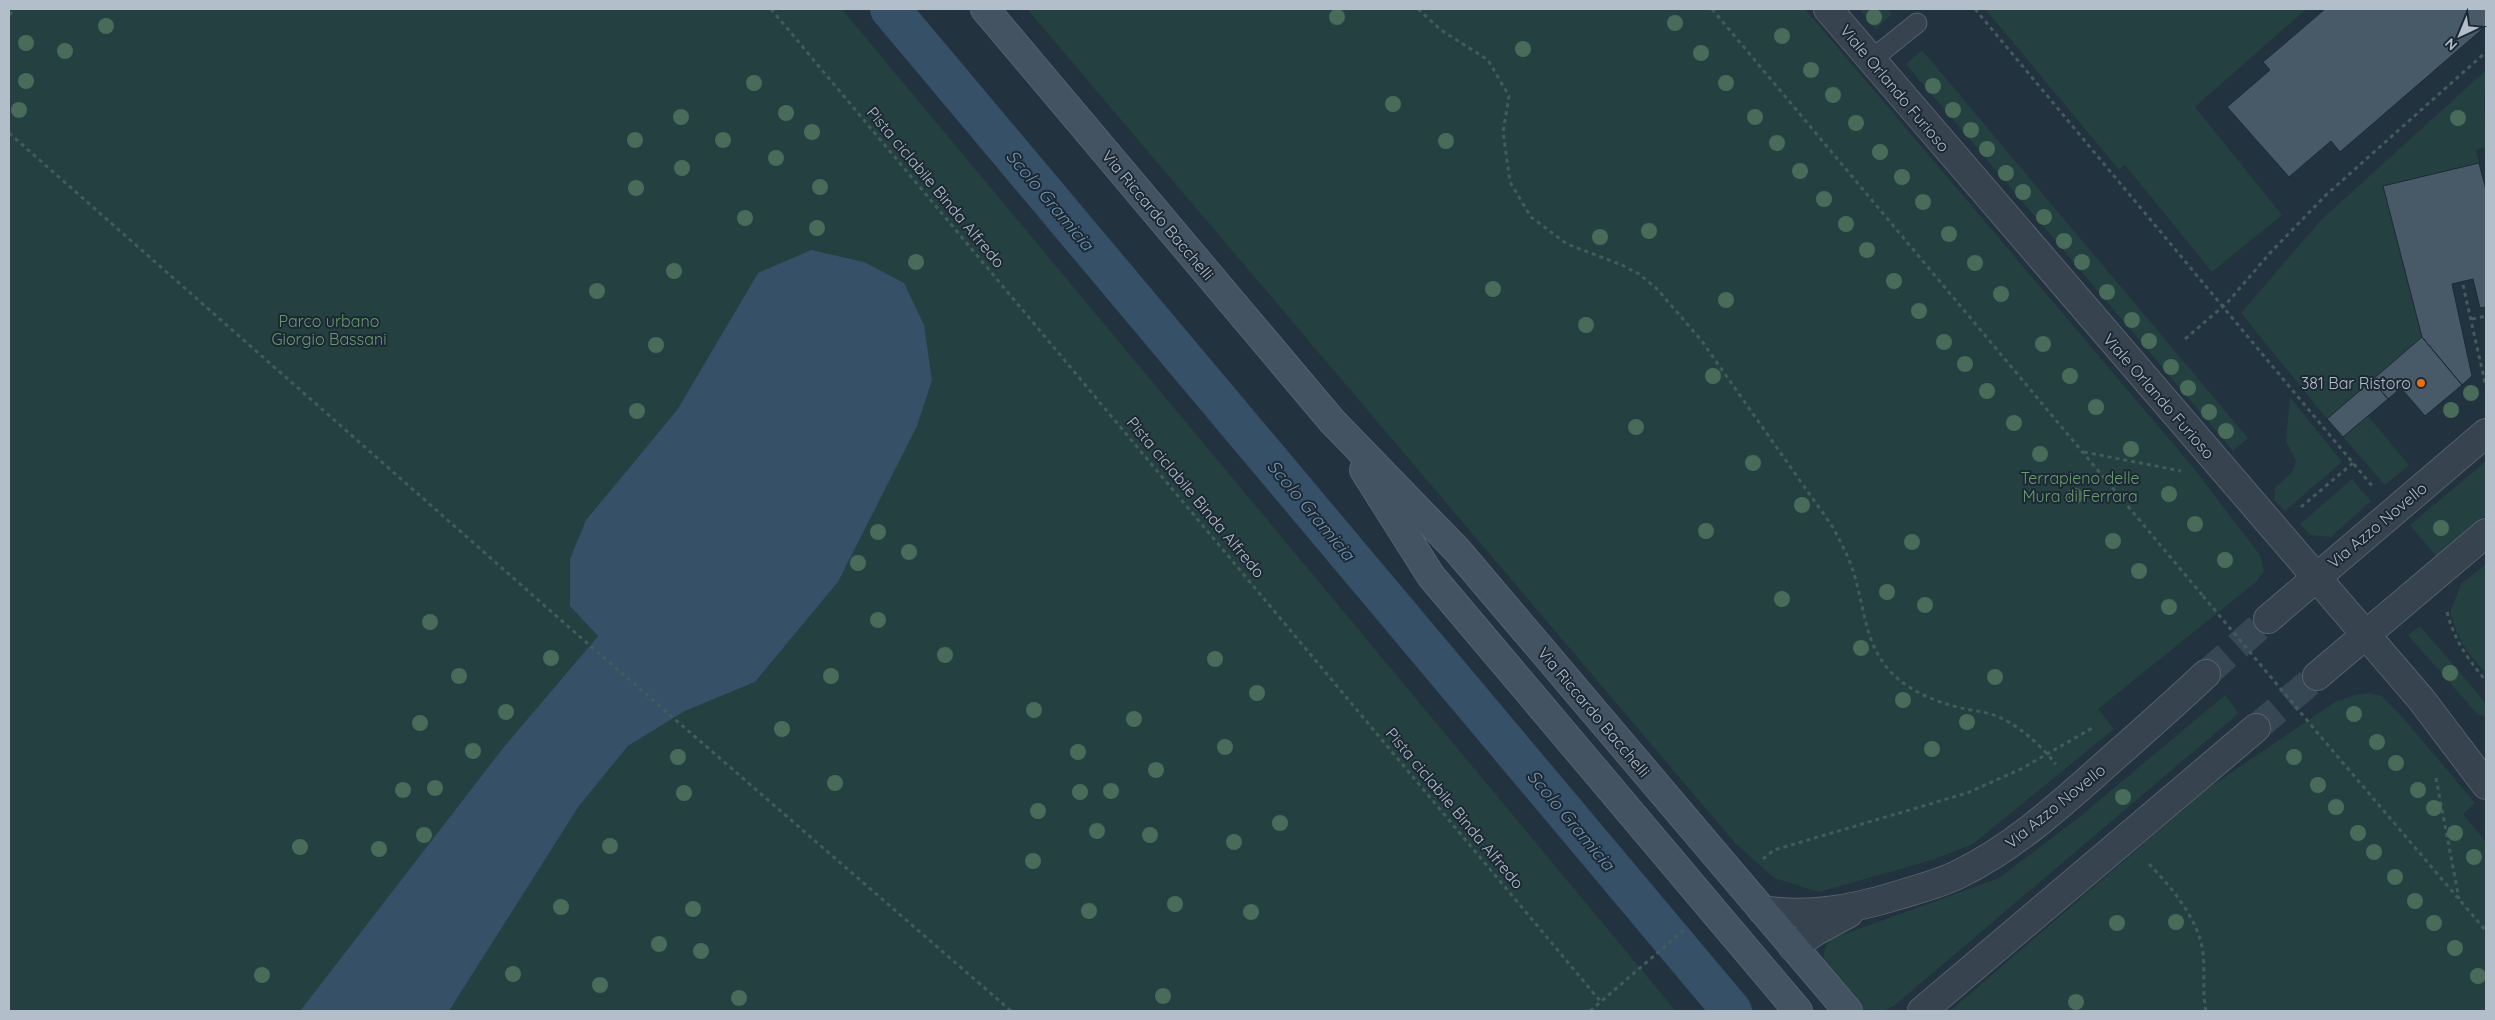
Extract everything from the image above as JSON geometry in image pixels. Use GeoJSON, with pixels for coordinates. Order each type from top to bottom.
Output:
{"type":"FeatureCollection","features":[{"type":"Feature","properties":{"kind":"main road","name":"Via Riccardo Bacchelli"},"geometry":{"type":"LineString","coordinates":[[985,9],[1332,420],[1458,551],[1848,1011]]}},
{"type":"Feature","properties":{"kind":"main road","name":"Via Riccardo Bacchelli"},"geometry":{"type":"LineString","coordinates":[[1332,420],[1431,576],[1704,912],[1765,971],[1798,1011]]}},
{"type":"Feature","properties":{"kind":"main road"},"geometry":{"type":"LineString","coordinates":[[1765,971],[1793,948]]}},
{"type":"Feature","properties":{"kind":"street","name":"Viale Orlando Furioso"},"geometry":{"type":"LineString","coordinates":[[1828,9],[2422,700],[2486,785]]}},
{"type":"Feature","properties":{"kind":"street","name":"Via Azzo Novello"},"geometry":{"type":"LineString","coordinates":[[2268,619],[2316,576],[2486,433]]}},
{"type":"Feature","properties":{"kind":"street"},"geometry":{"type":"LineString","coordinates":[[2317,676],[2486,533]]}},
{"type":"Feature","properties":{"kind":"street","name":"Via Azzo Novello"},"geometry":{"type":"LineString","coordinates":[[1762,910],[1789,914],[1824,912],[1866,905],[1936,884],[1974,866],[2021,837],[2079,789],[2206,674]]}},
{"type":"Feature","properties":{"kind":"street"},"geometry":{"type":"LineString","coordinates":[[1922,1011],[2256,728]]}},
{"type":"Feature","properties":{"kind":"street"},"geometry":{"type":"LineString","coordinates":[[1793,948],[1821,928],[1866,905]]}},
{"type":"Feature","properties":{"kind":"lane"},"geometry":{"type":"LineString","coordinates":[[1871,60],[1917,23]]}},
{"type":"Feature","properties":{"kind":"path"},"geometry":{"type":"LineString","coordinates":[[9,15],[15,9]]}},
{"type":"Feature","properties":{"kind":"path","name":"Pista ciclabile Binda Alfredo"},"geometry":{"type":"LineString","coordinates":[[771,9],[1601,1002]]}},
{"type":"Feature","properties":{"kind":"path"},"geometry":{"type":"LineString","coordinates":[[1418,9],[1441,30],[1488,60],[1509,96],[1503,132],[1510,182],[1531,218],[1567,244],[1639,274],[1657,289],[1715,360],[1832,526],[1847,553],[1857,583],[1867,632],[1874,650],[1889,671],[1908,686],[1931,698],[2000,718],[2016,726],[2047,754],[2079,789]]}},
{"type":"Feature","properties":{"kind":"path"},"geometry":{"type":"LineString","coordinates":[[1712,9],[2321,737],[2486,931]]}},
{"type":"Feature","properties":{"kind":"path"},"geometry":{"type":"LineString","coordinates":[[1975,9],[2394,511]]}},
{"type":"Feature","properties":{"kind":"path"},"geometry":{"type":"LineString","coordinates":[[2185,339],[2221,306],[2227,303],[2270,253],[2326,195],[2486,52]]}},
{"type":"Feature","properties":{"kind":"path"},"geometry":{"type":"LineString","coordinates":[[9,133],[694,737],[1011,1011]]}},
{"type":"Feature","properties":{"kind":"path"},"geometry":{"type":"LineString","coordinates":[[2464,285],[2486,388]]}},
{"type":"Feature","properties":{"kind":"path"},"geometry":{"type":"LineString","coordinates":[[2472,319],[2486,316]]}},
{"type":"Feature","properties":{"kind":"path"},"geometry":{"type":"LineString","coordinates":[[2083,452],[2233,482]]}},
{"type":"Feature","properties":{"kind":"path"},"geometry":{"type":"LineString","coordinates":[[2274,530],[2353,463]]}},
{"type":"Feature","properties":{"kind":"path"},"geometry":{"type":"LineString","coordinates":[[2443,569],[2454,582],[2453,596],[2447,612],[2453,634],[2464,654],[2486,680]]}},
{"type":"Feature","properties":{"kind":"path"},"geometry":{"type":"LineString","coordinates":[[1736,880],[1774,850],[1967,793],[2012,774],[2097,725]]}},
{"type":"Feature","properties":{"kind":"path"},"geometry":{"type":"LineString","coordinates":[[2436,776],[2459,900]]}},
{"type":"Feature","properties":{"kind":"path"},"geometry":{"type":"LineString","coordinates":[[2161,877],[2190,918],[2199,936],[2203,952],[2206,1011]]}},
{"type":"Feature","properties":{"kind":"path"},"geometry":{"type":"LineString","coordinates":[[1590,1011],[1704,912]]}},
{"type":"Feature","properties":{"kind":"green space","name":"Parco urbano Giorgio Bassani"},"geometry":{"type":"Polygon","coordinates":[[[9,9],[842,9],[1676,1011],[449,1011],[579,806],[628,746],[685,711],[755,682],[838,582],[916,426],[932,379],[758,273],[677,410],[586,520],[598,636],[503,748],[300,1011],[9,1011],[9,9]]]}},
{"type":"Feature","properties":{"kind":"green space","name":"Terrapieno delle Mura di Ferrara"},"geometry":{"type":"Polygon","coordinates":[[[1027,9],[1805,9],[2192,466],[2260,555],[2264,571],[2256,582],[2098,709],[2114,729],[1973,844],[1932,860],[1819,892],[1774,878],[1735,843],[1027,9]]]}},
{"type":"Feature","properties":{"kind":"green space"},"geometry":{"type":"Polygon","coordinates":[[[1859,9],[1887,9],[1892,14],[1876,29],[1859,9]]]}},
{"type":"Feature","properties":{"kind":"green space"},"geometry":{"type":"Polygon","coordinates":[[[1985,9],[2306,9],[2195,107],[2282,215],[2212,272],[2125,165],[2119,170],[1985,9]]]}},
{"type":"Feature","properties":{"kind":"green space"},"geometry":{"type":"Polygon","coordinates":[[[1922,50],[2248,438],[2233,451],[1906,64],[1922,50]]]}},
{"type":"Feature","properties":{"kind":"green space"},"geometry":{"type":"Polygon","coordinates":[[[2486,70],[2484,102],[2486,147],[2476,150],[2479,163],[2384,187],[2422,337],[2327,419],[2241,313],[2320,221],[2486,70]]]}},
{"type":"Feature","properties":{"kind":"green space"},"geometry":{"type":"Polygon","coordinates":[[[2290,397],[2342,462],[2285,511],[2274,500],[2275,488],[2292,472],[2296,461],[2286,441],[2290,397]]]}},
{"type":"Feature","properties":{"kind":"green space"},"geometry":{"type":"Polygon","coordinates":[[[2368,416],[2409,465],[2385,485],[2343,437],[2368,416]]]}},
{"type":"Feature","properties":{"kind":"green space"},"geometry":{"type":"Polygon","coordinates":[[[2486,461],[2486,515],[2437,557],[2410,525],[2486,461]]]}},
{"type":"Feature","properties":{"kind":"green space"},"geometry":{"type":"Polygon","coordinates":[[[2352,479],[2371,501],[2331,537],[2310,535],[2300,524],[2352,479]]]}},
{"type":"Feature","properties":{"kind":"green space"},"geometry":{"type":"Polygon","coordinates":[[[2486,564],[2486,674],[2467,651],[2457,633],[2450,612],[2461,584],[2486,564]]]}},
{"type":"Feature","properties":{"kind":"green space"},"geometry":{"type":"Polygon","coordinates":[[[2420,626],[2486,703],[2486,717],[2477,714],[2408,635],[2420,626]]]}},
{"type":"Feature","properties":{"kind":"green space"},"geometry":{"type":"Polygon","coordinates":[[[2370,693],[2382,696],[2405,720],[2475,803],[2463,814],[2486,842],[2486,1011],[1950,1011],[2207,789],[2335,702],[2355,695],[2370,693]]]}},
{"type":"Feature","properties":{"kind":"green space"},"geometry":{"type":"Polygon","coordinates":[[[2225,695],[2239,713],[1894,1006],[1883,1011],[1863,1009],[1825,966],[1824,951],[1831,939],[1999,878],[2078,818],[2225,695]]]}},
{"type":"Feature","properties":{"kind":"water"},"geometry":{"type":"Polygon","coordinates":[[[811,250],[864,262],[904,283],[924,325],[932,380],[917,426],[838,582],[755,682],[685,711],[628,746],[579,806],[449,1011],[300,1011],[503,748],[598,636],[570,606],[570,559],[586,520],[677,410],[758,273],[811,250]]]}},
{"type":"Feature","properties":{"kind":"building"},"geometry":{"type":"Polygon","coordinates":[[[2325,9],[2486,9],[2486,26],[2340,152],[2331,141],[2289,177],[2227,107],[2270,70],[2263,62],[2325,9]]]}},
{"type":"Feature","properties":{"kind":"building"},"geometry":{"type":"Polygon","coordinates":[[[2479,163],[2486,190],[2486,307],[2480,308],[2473,279],[2452,284],[2472,376],[2462,385],[2422,337],[2383,186],[2479,163]]]}},
{"type":"Feature","properties":{"kind":"building"},"geometry":{"type":"Polygon","coordinates":[[[2422,337],[2462,385],[2425,416],[2401,388],[2388,399],[2372,380],[2422,337]]]}},
{"type":"Feature","properties":{"kind":"building"},"geometry":{"type":"Polygon","coordinates":[[[2372,380],[2388,399],[2343,437],[2327,419],[2372,380]]]}},
{"type":"Feature","properties":{"kind":"waterway","name":"Scolo Gramicia"},"geometry":{"type":"LineString","coordinates":[[890,9],[1732,1011]]}},
{"type":"Feature","properties":{"kind":"tunnel"},"geometry":{"type":"LineString","coordinates":[[2206,674],[2268,619]]}},
{"type":"Feature","properties":{"kind":"tunnel"},"geometry":{"type":"LineString","coordinates":[[2256,728],[2317,676]]}},
{"type":"Feature","properties":{"kind":"place","name":"381 Bar Ristoro"},"geometry":{"type":"Point","coordinates":[2421,383]}}]}
